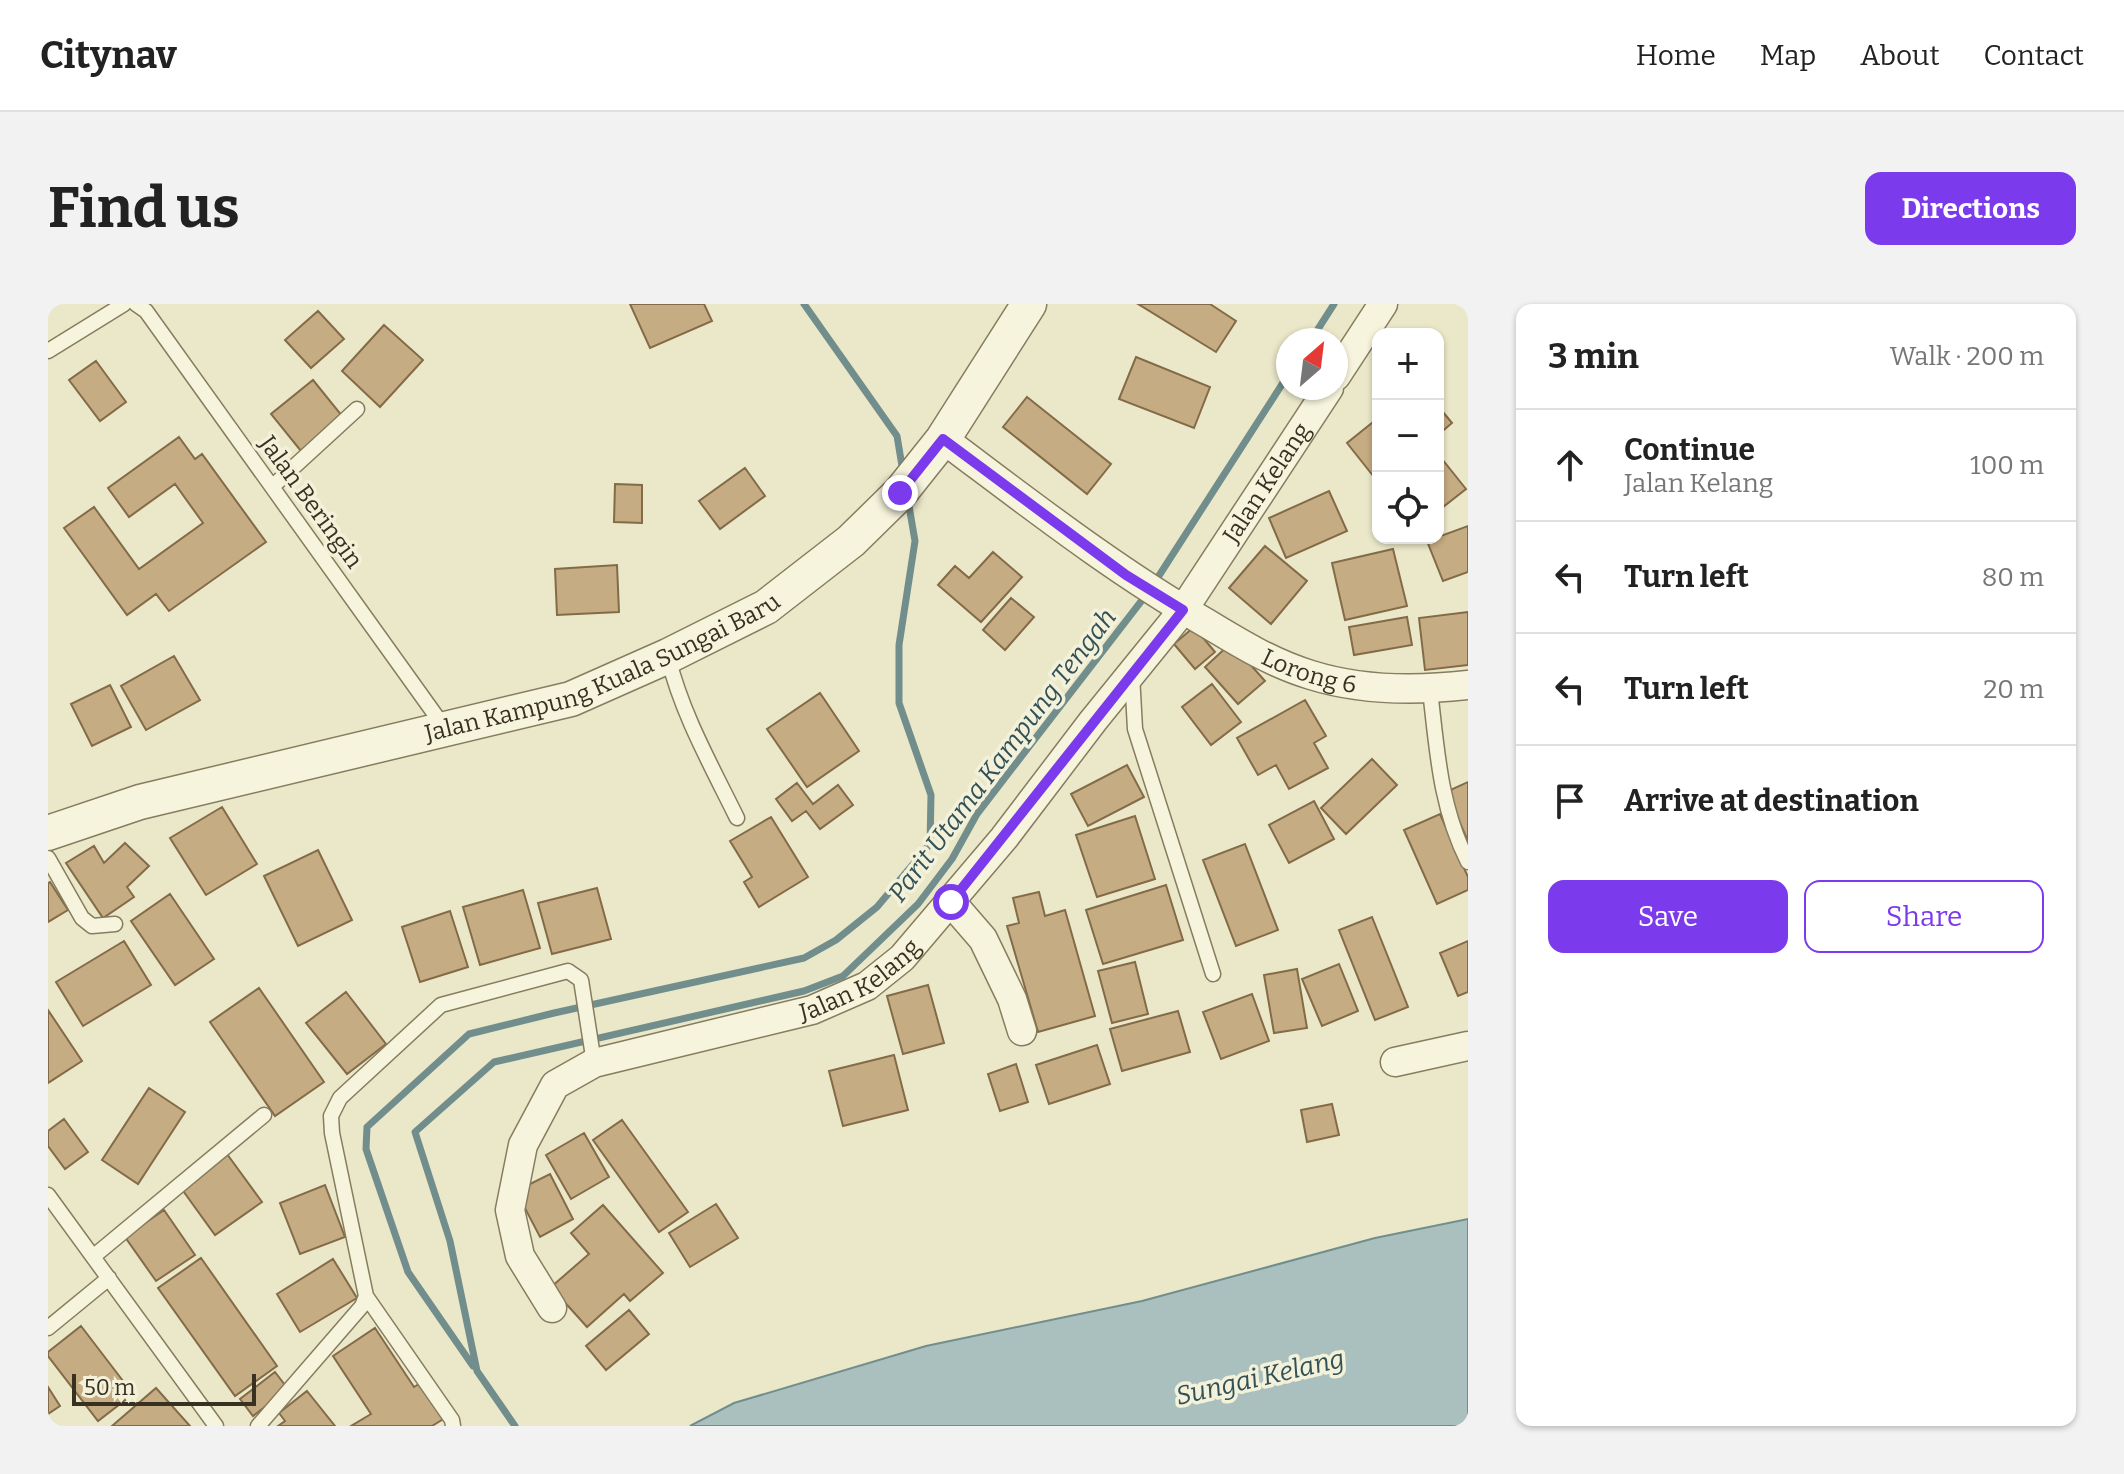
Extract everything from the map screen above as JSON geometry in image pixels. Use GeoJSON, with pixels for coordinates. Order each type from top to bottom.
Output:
{"type":"FeatureCollection","features":[{"type":"Feature","properties":{"kind":"street","name":"Jalan Kampung Kuala Sungai Baru"},"geometry":{"type":"LineString","coordinates":[[48,833],[140,802],[672,672],[766,607],[851,541],[909,482],[943,439],[1029,304]]}},
{"type":"Feature","properties":{"kind":"street"},"geometry":{"type":"LineString","coordinates":[[1348,358],[1383,304]]}},
{"type":"Feature","properties":{"kind":"street","name":"Jalan Kelang"},"geometry":{"type":"LineString","coordinates":[[552,1308],[520,1256],[510,1210],[523,1145],[555,1085],[594,1063],[812,1010],[867,986],[902,958],[951,902],[1132,672],[1174,605],[1320,400]]}},
{"type":"Feature","properties":{"kind":"street","name":"Lorong 6"},"geometry":{"type":"LineString","coordinates":[[943,439],[1126,575],[1263,657],[1311,675],[1359,686],[1430,690],[1468,685]]}},
{"type":"Feature","properties":{"kind":"street"},"geometry":{"type":"LineString","coordinates":[[951,902],[983,939],[1012,999],[1022,1031]]}},
{"type":"Feature","properties":{"kind":"street"},"geometry":{"type":"LineString","coordinates":[[1395,1062],[1468,1046]]}},
{"type":"Feature","properties":{"kind":"lane"},"geometry":{"type":"LineString","coordinates":[[48,351],[124,304]]}},
{"type":"Feature","properties":{"kind":"lane","name":"Jalan Beringin"},"geometry":{"type":"LineString","coordinates":[[136,304],[146,311],[445,729]]}},
{"type":"Feature","properties":{"kind":"lane"},"geometry":{"type":"LineString","coordinates":[[273,486],[357,409]]}},
{"type":"Feature","properties":{"kind":"lane"},"geometry":{"type":"LineString","coordinates":[[672,672],[689,722],[737,818]]}},
{"type":"Feature","properties":{"kind":"lane"},"geometry":{"type":"LineString","coordinates":[[1132,672],[1135,729],[1213,974]]}},
{"type":"Feature","properties":{"kind":"lane"},"geometry":{"type":"LineString","coordinates":[[1430,690],[1440,781],[1468,862]]}},
{"type":"Feature","properties":{"kind":"lane"},"geometry":{"type":"LineString","coordinates":[[48,858],[82,918],[92,926],[115,924]]}},
{"type":"Feature","properties":{"kind":"lane"},"geometry":{"type":"LineString","coordinates":[[453,1426],[452,1420],[366,1296],[331,1116],[340,1098],[441,1005],[568,971],[581,980],[583,987],[594,1063]]}},
{"type":"Feature","properties":{"kind":"lane"},"geometry":{"type":"LineString","coordinates":[[94,1256],[264,1115]]}},
{"type":"Feature","properties":{"kind":"lane"},"geometry":{"type":"LineString","coordinates":[[48,1195],[216,1426]]}},
{"type":"Feature","properties":{"kind":"lane"},"geometry":{"type":"LineString","coordinates":[[48,1328],[109,1278]]}},
{"type":"Feature","properties":{"kind":"lane"},"geometry":{"type":"LineString","coordinates":[[258,1426],[362,1306],[366,1296]]}},
{"type":"Feature","properties":{"kind":"water","name":"Sungai Kelang"},"geometry":{"type":"Polygon","coordinates":[[[1468,1219],[1468,1426],[690,1426],[734,1403],[926,1346],[1142,1301],[1375,1238],[1468,1219]]]}},
{"type":"Feature","properties":{"kind":"building"},"geometry":{"type":"Polygon","coordinates":[[[630,304],[704,304],[712,321],[650,348],[630,304]]]}},
{"type":"Feature","properties":{"kind":"building"},"geometry":{"type":"Polygon","coordinates":[[[1138,304],[1210,304],[1236,321],[1216,352],[1138,304]]]}},
{"type":"Feature","properties":{"kind":"building"},"geometry":{"type":"Polygon","coordinates":[[[318,311],[344,339],[311,368],[285,340],[318,311]]]}},
{"type":"Feature","properties":{"kind":"building"},"geometry":{"type":"Polygon","coordinates":[[[384,325],[423,360],[380,407],[342,371],[384,325]]]}},
{"type":"Feature","properties":{"kind":"building"},"geometry":{"type":"Polygon","coordinates":[[[1136,357],[1210,387],[1194,428],[1119,399],[1136,357]]]}},
{"type":"Feature","properties":{"kind":"building"},"geometry":{"type":"Polygon","coordinates":[[[96,361],[126,402],[100,421],[69,380],[96,361]]]}},
{"type":"Feature","properties":{"kind":"building"},"geometry":{"type":"Polygon","coordinates":[[[313,380],[343,417],[301,451],[271,414],[313,380]]]}},
{"type":"Feature","properties":{"kind":"building"},"geometry":{"type":"Polygon","coordinates":[[[1027,397],[1111,464],[1087,494],[1003,427],[1027,397]]]}},
{"type":"Feature","properties":{"kind":"building"},"geometry":{"type":"Polygon","coordinates":[[[1444,413],[1452,423],[1444,430],[1444,413]]]}},
{"type":"Feature","properties":{"kind":"building"},"geometry":{"type":"Polygon","coordinates":[[[1372,423],[1372,474],[1347,443],[1372,423]]]}},
{"type":"Feature","properties":{"kind":"building"},"geometry":{"type":"Polygon","coordinates":[[[179,437],[195,459],[202,454],[266,542],[169,611],[156,594],[127,615],[64,528],[94,507],[139,569],[203,523],[175,484],[129,517],[108,488],[179,437]]]}},
{"type":"Feature","properties":{"kind":"building"},"geometry":{"type":"Polygon","coordinates":[[[1444,462],[1466,489],[1444,506],[1444,462]]]}},
{"type":"Feature","properties":{"kind":"building"},"geometry":{"type":"Polygon","coordinates":[[[745,468],[765,496],[720,529],[699,501],[745,468]]]}},
{"type":"Feature","properties":{"kind":"building"},"geometry":{"type":"Polygon","coordinates":[[[615,484],[642,485],[642,523],[614,522],[615,484]]]}},
{"type":"Feature","properties":{"kind":"building"},"geometry":{"type":"Polygon","coordinates":[[[1329,491],[1347,531],[1286,558],[1269,518],[1329,491]]]}},
{"type":"Feature","properties":{"kind":"building"},"geometry":{"type":"Polygon","coordinates":[[[1468,526],[1468,572],[1443,581],[1428,544],[1444,544],[1444,535],[1468,526]]]}},
{"type":"Feature","properties":{"kind":"building"},"geometry":{"type":"Polygon","coordinates":[[[1265,546],[1307,581],[1271,624],[1229,588],[1265,546]]]}},
{"type":"Feature","properties":{"kind":"building"},"geometry":{"type":"Polygon","coordinates":[[[1393,549],[1407,606],[1345,620],[1332,563],[1393,549]]]}},
{"type":"Feature","properties":{"kind":"building"},"geometry":{"type":"Polygon","coordinates":[[[993,552],[1022,577],[981,622],[938,585],[955,566],[969,578],[993,552]]]}},
{"type":"Feature","properties":{"kind":"building"},"geometry":{"type":"Polygon","coordinates":[[[617,565],[619,612],[557,615],[555,569],[617,565]]]}},
{"type":"Feature","properties":{"kind":"building"},"geometry":{"type":"Polygon","coordinates":[[[1011,598],[1034,617],[1005,650],[983,630],[1011,598]]]}},
{"type":"Feature","properties":{"kind":"building"},"geometry":{"type":"Polygon","coordinates":[[[1468,612],[1468,665],[1425,670],[1419,618],[1468,612]]]}},
{"type":"Feature","properties":{"kind":"building"},"geometry":{"type":"Polygon","coordinates":[[[1407,617],[1412,645],[1354,655],[1349,627],[1407,617]]]}},
{"type":"Feature","properties":{"kind":"building"},"geometry":{"type":"Polygon","coordinates":[[[1194,627],[1215,652],[1195,669],[1174,644],[1194,627]]]}},
{"type":"Feature","properties":{"kind":"building"},"geometry":{"type":"Polygon","coordinates":[[[1231,643],[1265,681],[1238,704],[1205,667],[1231,643]]]}},
{"type":"Feature","properties":{"kind":"building"},"geometry":{"type":"Polygon","coordinates":[[[174,656],[200,700],[146,730],[121,686],[174,656]]]}},
{"type":"Feature","properties":{"kind":"building"},"geometry":{"type":"Polygon","coordinates":[[[1212,684],[1241,722],[1211,745],[1182,707],[1212,684]]]}},
{"type":"Feature","properties":{"kind":"building"},"geometry":{"type":"Polygon","coordinates":[[[110,685],[131,727],[92,746],[71,704],[110,685]]]}},
{"type":"Feature","properties":{"kind":"building"},"geometry":{"type":"Polygon","coordinates":[[[820,693],[859,751],[807,787],[767,729],[820,693]]]}},
{"type":"Feature","properties":{"kind":"building"},"geometry":{"type":"Polygon","coordinates":[[[1305,700],[1326,736],[1314,743],[1328,768],[1289,789],[1276,765],[1258,775],[1237,738],[1305,700]]]}},
{"type":"Feature","properties":{"kind":"building"},"geometry":{"type":"Polygon","coordinates":[[[1372,759],[1397,785],[1346,834],[1321,808],[1372,759]]]}},
{"type":"Feature","properties":{"kind":"building"},"geometry":{"type":"Polygon","coordinates":[[[1127,765],[1144,797],[1088,826],[1071,794],[1127,765]]]}},
{"type":"Feature","properties":{"kind":"building"},"geometry":{"type":"Polygon","coordinates":[[[1468,782],[1468,841],[1446,792],[1468,782]]]}},
{"type":"Feature","properties":{"kind":"building"},"geometry":{"type":"Polygon","coordinates":[[[797,783],[813,804],[838,785],[853,805],[820,829],[806,811],[792,821],[776,799],[797,783]]]}},
{"type":"Feature","properties":{"kind":"building"},"geometry":{"type":"Polygon","coordinates":[[[1314,801],[1334,839],[1289,863],[1269,825],[1314,801]]]}},
{"type":"Feature","properties":{"kind":"building"},"geometry":{"type":"Polygon","coordinates":[[[222,807],[257,864],[206,895],[170,838],[222,807]]]}},
{"type":"Feature","properties":{"kind":"building"},"geometry":{"type":"Polygon","coordinates":[[[1440,814],[1468,877],[1468,890],[1437,904],[1404,830],[1440,814]]]}},
{"type":"Feature","properties":{"kind":"building"},"geometry":{"type":"Polygon","coordinates":[[[1135,816],[1155,879],[1097,897],[1076,835],[1135,816]]]}},
{"type":"Feature","properties":{"kind":"building"},"geometry":{"type":"Polygon","coordinates":[[[771,817],[808,877],[759,907],[744,882],[752,877],[730,841],[771,817]]]}},
{"type":"Feature","properties":{"kind":"building"},"geometry":{"type":"Polygon","coordinates":[[[125,843],[149,866],[127,887],[134,897],[103,918],[66,863],[94,846],[104,863],[125,843]]]}},
{"type":"Feature","properties":{"kind":"building"},"geometry":{"type":"Polygon","coordinates":[[[1245,844],[1278,930],[1236,946],[1203,860],[1245,844]]]}},
{"type":"Feature","properties":{"kind":"building"},"geometry":{"type":"Polygon","coordinates":[[[318,850],[352,920],[298,946],[264,876],[318,850]]]}},
{"type":"Feature","properties":{"kind":"building"},"geometry":{"type":"Polygon","coordinates":[[[48,883],[68,910],[48,922],[48,883]]]}},
{"type":"Feature","properties":{"kind":"building"},"geometry":{"type":"Polygon","coordinates":[[[1166,885],[1183,940],[1103,964],[1086,910],[1166,885]]]}},
{"type":"Feature","properties":{"kind":"building"},"geometry":{"type":"Polygon","coordinates":[[[597,888],[611,939],[552,954],[538,903],[597,888]]]}},
{"type":"Feature","properties":{"kind":"building"},"geometry":{"type":"Polygon","coordinates":[[[523,890],[540,948],[480,965],[463,907],[523,890]]]}},
{"type":"Feature","properties":{"kind":"building"},"geometry":{"type":"Polygon","coordinates":[[[1039,892],[1045,916],[1065,910],[1095,1016],[1038,1032],[1007,926],[1019,923],[1013,898],[1039,892]]]}},
{"type":"Feature","properties":{"kind":"building"},"geometry":{"type":"Polygon","coordinates":[[[170,894],[214,959],[175,985],[131,921],[170,894]]]}},
{"type":"Feature","properties":{"kind":"building"},"geometry":{"type":"Polygon","coordinates":[[[450,911],[468,967],[420,982],[402,927],[450,911]]]}},
{"type":"Feature","properties":{"kind":"building"},"geometry":{"type":"Polygon","coordinates":[[[1372,917],[1408,1007],[1375,1020],[1339,930],[1372,917]]]}},
{"type":"Feature","properties":{"kind":"building"},"geometry":{"type":"Polygon","coordinates":[[[124,941],[151,985],[83,1026],[56,982],[124,941]]]}},
{"type":"Feature","properties":{"kind":"building"},"geometry":{"type":"Polygon","coordinates":[[[1468,941],[1468,992],[1458,996],[1440,953],[1468,941]]]}},
{"type":"Feature","properties":{"kind":"building"},"geometry":{"type":"Polygon","coordinates":[[[1135,962],[1148,1014],[1112,1023],[1098,971],[1135,962]]]}},
{"type":"Feature","properties":{"kind":"building"},"geometry":{"type":"Polygon","coordinates":[[[1339,964],[1358,1011],[1322,1026],[1302,979],[1339,964]]]}},
{"type":"Feature","properties":{"kind":"building"},"geometry":{"type":"Polygon","coordinates":[[[1297,969],[1307,1028],[1274,1033],[1264,975],[1297,969]]]}},
{"type":"Feature","properties":{"kind":"building"},"geometry":{"type":"Polygon","coordinates":[[[928,985],[944,1043],[903,1054],[887,996],[928,985]]]}},
{"type":"Feature","properties":{"kind":"building"},"geometry":{"type":"Polygon","coordinates":[[[259,988],[324,1082],[275,1116],[210,1022],[259,988]]]}},
{"type":"Feature","properties":{"kind":"building"},"geometry":{"type":"Polygon","coordinates":[[[346,992],[386,1044],[347,1074],[306,1023],[346,992]]]}},
{"type":"Feature","properties":{"kind":"building"},"geometry":{"type":"Polygon","coordinates":[[[1252,994],[1269,1041],[1221,1059],[1203,1012],[1252,994]]]}},
{"type":"Feature","properties":{"kind":"building"},"geometry":{"type":"Polygon","coordinates":[[[48,1010],[82,1061],[48,1083],[48,1010]]]}},
{"type":"Feature","properties":{"kind":"building"},"geometry":{"type":"Polygon","coordinates":[[[1178,1011],[1190,1052],[1122,1071],[1110,1029],[1178,1011]]]}},
{"type":"Feature","properties":{"kind":"building"},"geometry":{"type":"Polygon","coordinates":[[[1097,1045],[1110,1084],[1049,1104],[1036,1065],[1097,1045]]]}},
{"type":"Feature","properties":{"kind":"building"},"geometry":{"type":"Polygon","coordinates":[[[894,1055],[908,1110],[843,1126],[829,1071],[894,1055]]]}},
{"type":"Feature","properties":{"kind":"building"},"geometry":{"type":"Polygon","coordinates":[[[1016,1064],[1028,1102],[1000,1111],[988,1074],[1016,1064]]]}},
{"type":"Feature","properties":{"kind":"building"},"geometry":{"type":"Polygon","coordinates":[[[149,1088],[185,1112],[138,1184],[102,1160],[149,1088]]]}},
{"type":"Feature","properties":{"kind":"building"},"geometry":{"type":"Polygon","coordinates":[[[1332,1104],[1339,1135],[1307,1142],[1301,1110],[1332,1104]]]}},
{"type":"Feature","properties":{"kind":"building"},"geometry":{"type":"Polygon","coordinates":[[[64,1119],[88,1152],[65,1169],[48,1146],[48,1131],[64,1119]]]}},
{"type":"Feature","properties":{"kind":"building"},"geometry":{"type":"Polygon","coordinates":[[[622,1120],[688,1212],[659,1232],[593,1140],[622,1120]]]}},
{"type":"Feature","properties":{"kind":"building"},"geometry":{"type":"Polygon","coordinates":[[[584,1133],[609,1177],[571,1199],[546,1155],[584,1133]]]}},
{"type":"Feature","properties":{"kind":"building"},"geometry":{"type":"Polygon","coordinates":[[[227,1154],[262,1202],[215,1235],[181,1188],[227,1154]]]}},
{"type":"Feature","properties":{"kind":"building"},"geometry":{"type":"Polygon","coordinates":[[[550,1174],[573,1219],[540,1237],[516,1191],[550,1174]]]}},
{"type":"Feature","properties":{"kind":"building"},"geometry":{"type":"Polygon","coordinates":[[[325,1185],[345,1237],[300,1254],[280,1203],[325,1185]]]}},
{"type":"Feature","properties":{"kind":"building"},"geometry":{"type":"Polygon","coordinates":[[[716,1204],[738,1238],[690,1267],[669,1233],[716,1204]]]}},
{"type":"Feature","properties":{"kind":"building"},"geometry":{"type":"Polygon","coordinates":[[[603,1205],[663,1273],[630,1301],[624,1294],[587,1327],[551,1287],[589,1254],[571,1233],[603,1205]]]}},
{"type":"Feature","properties":{"kind":"building"},"geometry":{"type":"Polygon","coordinates":[[[164,1210],[195,1255],[156,1281],[125,1237],[164,1210]]]}},
{"type":"Feature","properties":{"kind":"building"},"geometry":{"type":"Polygon","coordinates":[[[201,1258],[277,1366],[235,1396],[158,1288],[201,1258]]]}},
{"type":"Feature","properties":{"kind":"building"},"geometry":{"type":"Polygon","coordinates":[[[333,1259],[357,1298],[300,1332],[277,1294],[333,1259]]]}},
{"type":"Feature","properties":{"kind":"building"},"geometry":{"type":"Polygon","coordinates":[[[629,1310],[649,1334],[606,1370],[586,1346],[629,1310]]]}},
{"type":"Feature","properties":{"kind":"building"},"geometry":{"type":"Polygon","coordinates":[[[81,1326],[133,1394],[98,1421],[48,1356],[48,1352],[81,1326]]]}},
{"type":"Feature","properties":{"kind":"building"},"geometry":{"type":"Polygon","coordinates":[[[375,1328],[414,1387],[422,1382],[445,1418],[432,1426],[351,1426],[371,1414],[333,1356],[375,1328]]]}},
{"type":"Feature","properties":{"kind":"building"},"geometry":{"type":"Polygon","coordinates":[[[275,1372],[288,1389],[253,1416],[240,1399],[275,1372]]]}},
{"type":"Feature","properties":{"kind":"building"},"geometry":{"type":"Polygon","coordinates":[[[48,1387],[60,1406],[48,1414],[48,1387]]]}},
{"type":"Feature","properties":{"kind":"building"},"geometry":{"type":"Polygon","coordinates":[[[156,1388],[190,1426],[112,1426],[156,1388]]]}},
{"type":"Feature","properties":{"kind":"building"},"geometry":{"type":"Polygon","coordinates":[[[307,1391],[335,1426],[278,1426],[285,1421],[279,1413],[307,1391]]]}},
{"type":"Feature","properties":{"kind":"waterway"},"geometry":{"type":"LineString","coordinates":[[804,304],[897,436],[903,472]]}},
{"type":"Feature","properties":{"kind":"waterway","name":"Parit Utama Kampung Tengah"},"geometry":{"type":"LineString","coordinates":[[1319,328],[1334,304]]}},
{"type":"Feature","properties":{"kind":"waterway","name":"Parit Utama Kampung Tengah"},"geometry":{"type":"LineString","coordinates":[[1153,585],[1276,394]]}},
{"type":"Feature","properties":{"kind":"waterway"},"geometry":{"type":"LineString","coordinates":[[473,1366],[408,1272],[366,1149],[367,1127],[469,1034],[804,958],[836,940],[877,907],[930,844],[931,795],[899,703],[899,645],[915,541],[908,500]]}},
{"type":"Feature","properties":{"kind":"waterway","name":"Parit Utama Kampung Tengah"},"geometry":{"type":"LineString","coordinates":[[515,1426],[477,1371],[450,1241],[415,1132],[494,1062],[804,991],[843,976],[918,904],[952,859],[977,814],[1146,595]]}},
{"type":"Feature","properties":{"kind":"route"},"geometry":{"type":"LineString","coordinates":[[900,493],[943,439],[1126,575],[1183,610],[951,902]]}}]}
